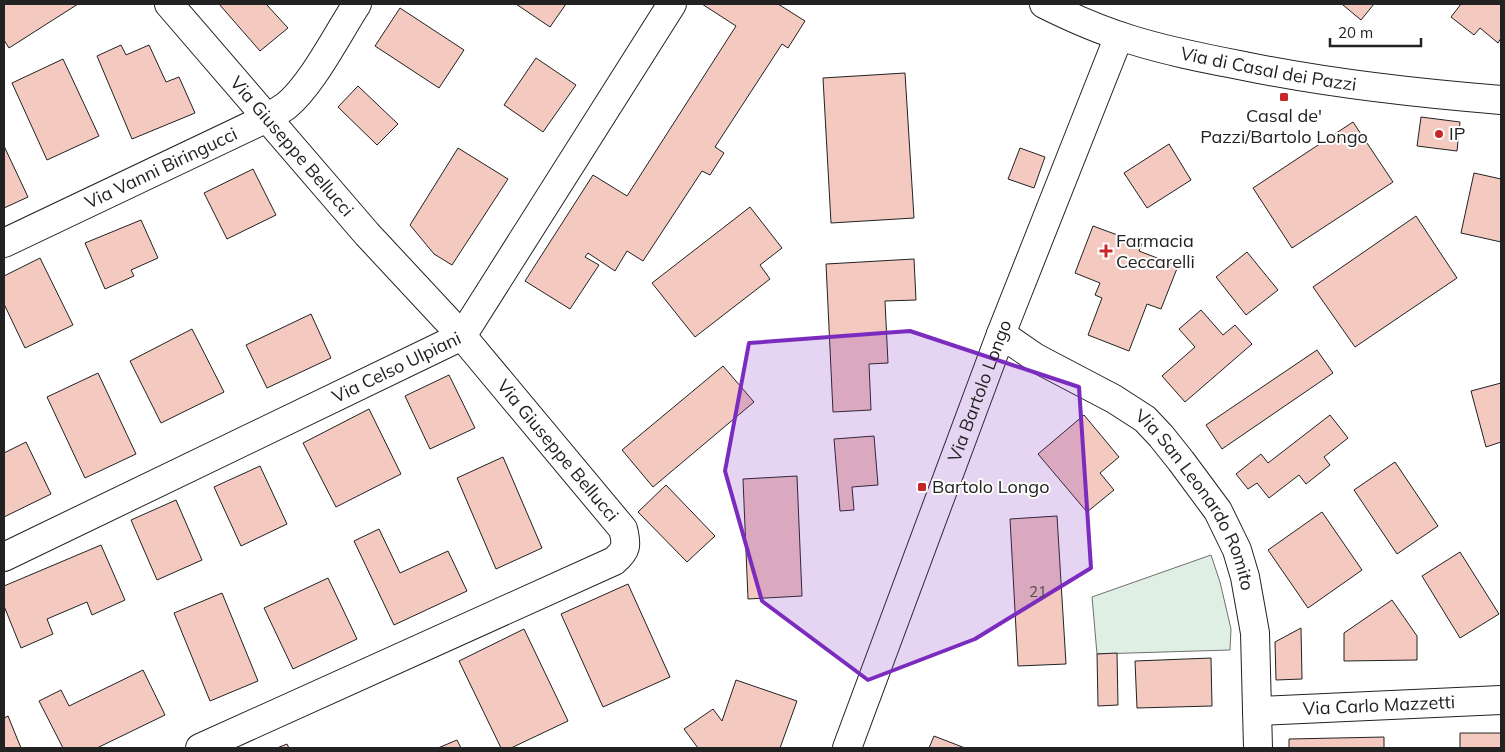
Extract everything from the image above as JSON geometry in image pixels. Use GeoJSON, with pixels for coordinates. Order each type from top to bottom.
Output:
{"type":"FeatureCollection","features":[{"type":"Feature","properties":{"kind":"street","name":"Via Giuseppe Bellucci"},"geometry":{"type":"LineString","coordinates":[[169,4],[367,234],[462,336],[623,529],[626,542],[622,554],[614,562],[200,748]]}},
{"type":"Feature","properties":{"kind":"street","name":"Via Vanni Biringucci"},"geometry":{"type":"LineString","coordinates":[[4,243],[266,118],[286,106],[316,70],[356,4]]}},
{"type":"Feature","properties":{"kind":"street","name":"Via Celso Ulpiani"},"geometry":{"type":"LineString","coordinates":[[4,557],[462,336],[672,4]]}},
{"type":"Feature","properties":{"kind":"street","name":"Via di Casal dei Pazzi"},"geometry":{"type":"LineString","coordinates":[[1044,4],[1119,36],[1190,55],[1302,78],[1376,88],[1501,100]]}},
{"type":"Feature","properties":{"kind":"street","name":"Via Bartolo Longo"},"geometry":{"type":"LineString","coordinates":[[847,748],[1001,334],[1119,36]]}},
{"type":"Feature","properties":{"kind":"street","name":"Via San Leonardo Romito"},"geometry":{"type":"LineString","coordinates":[[1001,334],[1036,358],[1114,399],[1144,419],[1161,436],[1218,511],[1237,550],[1245,577],[1255,633],[1258,748]]}},
{"type":"Feature","properties":{"kind":"street","name":"Via Carlo Mazzetti"},"geometry":{"type":"LineString","coordinates":[[1256,710],[1501,700]]}},
{"type":"Feature","properties":{"kind":"highlighted area"},"geometry":{"type":"Polygon","coordinates":[[[910,331],[1079,387],[1091,568],[975,639],[868,680],[762,601],[725,471],[749,343],[910,331]]]}},
{"type":"Feature","properties":{"kind":"green space"},"geometry":{"type":"Polygon","coordinates":[[[1211,555],[1220,582],[1231,629],[1230,650],[1097,654],[1092,597],[1211,555]]]}},
{"type":"Feature","properties":{"kind":"building"},"geometry":{"type":"Polygon","coordinates":[[[4,4],[78,4],[9,48],[4,40],[4,4]]]}},
{"type":"Feature","properties":{"kind":"building"},"geometry":{"type":"Polygon","coordinates":[[[219,4],[266,4],[288,28],[260,51],[219,4]]]}},
{"type":"Feature","properties":{"kind":"building"},"geometry":{"type":"Polygon","coordinates":[[[516,4],[566,4],[550,27],[516,4]]]}},
{"type":"Feature","properties":{"kind":"building"},"geometry":{"type":"Polygon","coordinates":[[[702,4],[778,4],[805,21],[788,48],[782,44],[715,147],[724,153],[710,175],[702,171],[643,261],[627,251],[615,271],[588,253],[585,257],[599,265],[570,309],[525,281],[593,175],[627,196],[736,26],[702,4]]]}},
{"type":"Feature","properties":{"kind":"building"},"geometry":{"type":"Polygon","coordinates":[[[1344,4],[1374,4],[1361,20],[1344,4]]]}},
{"type":"Feature","properties":{"kind":"building"},"geometry":{"type":"Polygon","coordinates":[[[1461,4],[1501,4],[1501,38],[1498,43],[1480,28],[1474,35],[1451,17],[1461,4]]]}},
{"type":"Feature","properties":{"kind":"building"},"geometry":{"type":"Polygon","coordinates":[[[400,8],[464,50],[439,88],[375,46],[400,8]]]}},
{"type":"Feature","properties":{"kind":"building"},"geometry":{"type":"Polygon","coordinates":[[[121,45],[126,55],[149,45],[166,82],[179,77],[195,113],[132,139],[97,56],[121,45]]]}},
{"type":"Feature","properties":{"kind":"building"},"geometry":{"type":"Polygon","coordinates":[[[536,58],[576,85],[543,132],[504,105],[536,58]]]}},
{"type":"Feature","properties":{"kind":"building"},"geometry":{"type":"Polygon","coordinates":[[[63,59],[99,136],[47,160],[12,83],[63,59]]]}},
{"type":"Feature","properties":{"kind":"building"},"geometry":{"type":"Polygon","coordinates":[[[905,73],[914,218],[831,223],[823,78],[905,73]]]}},
{"type":"Feature","properties":{"kind":"building"},"geometry":{"type":"Polygon","coordinates":[[[358,86],[398,124],[377,145],[338,107],[358,86]]]}},
{"type":"Feature","properties":{"kind":"building","name":"IP"},"geometry":{"type":"Polygon","coordinates":[[[1421,117],[1460,122],[1457,151],[1417,146],[1421,117]]]}},
{"type":"Feature","properties":{"kind":"building"},"geometry":{"type":"Polygon","coordinates":[[[1353,122],[1393,182],[1292,248],[1253,188],[1353,122]]]}},
{"type":"Feature","properties":{"kind":"building"},"geometry":{"type":"Polygon","coordinates":[[[1169,144],[1191,180],[1147,208],[1124,173],[1169,144]]]}},
{"type":"Feature","properties":{"kind":"building"},"geometry":{"type":"Polygon","coordinates":[[[4,146],[28,197],[4,208],[4,146]]]}},
{"type":"Feature","properties":{"kind":"building"},"geometry":{"type":"Polygon","coordinates":[[[458,148],[508,179],[452,265],[434,254],[410,225],[458,148]]]}},
{"type":"Feature","properties":{"kind":"building"},"geometry":{"type":"Polygon","coordinates":[[[1020,148],[1045,157],[1034,188],[1008,179],[1020,148]]]}},
{"type":"Feature","properties":{"kind":"building"},"geometry":{"type":"Polygon","coordinates":[[[253,169],[276,215],[227,239],[204,193],[253,169]]]}},
{"type":"Feature","properties":{"kind":"building"},"geometry":{"type":"Polygon","coordinates":[[[1474,173],[1501,179],[1501,242],[1461,233],[1474,173]]]}},
{"type":"Feature","properties":{"kind":"building"},"geometry":{"type":"Polygon","coordinates":[[[750,207],[782,248],[760,265],[770,279],[695,337],[652,283],[750,207]]]}},
{"type":"Feature","properties":{"kind":"building"},"geometry":{"type":"Polygon","coordinates":[[[1416,216],[1457,278],[1355,347],[1313,287],[1416,216]]]}},
{"type":"Feature","properties":{"kind":"building"},"geometry":{"type":"Polygon","coordinates":[[[141,220],[158,258],[131,270],[134,276],[105,289],[85,243],[141,220]]]}},
{"type":"Feature","properties":{"kind":"building"},"geometry":{"type":"Polygon","coordinates":[[[1093,226],[1142,244],[1139,251],[1178,266],[1161,309],[1147,304],[1129,351],[1088,335],[1102,298],[1095,295],[1100,283],[1075,273],[1093,226]]]}},
{"type":"Feature","properties":{"kind":"building"},"geometry":{"type":"Polygon","coordinates":[[[1247,252],[1278,290],[1246,315],[1216,277],[1247,252]]]}},
{"type":"Feature","properties":{"kind":"building"},"geometry":{"type":"Polygon","coordinates":[[[40,258],[73,325],[25,348],[4,304],[4,276],[40,258]]]}},
{"type":"Feature","properties":{"kind":"building"},"geometry":{"type":"Polygon","coordinates":[[[914,259],[916,300],[885,301],[888,363],[869,364],[871,410],[833,412],[826,264],[914,259]]]}},
{"type":"Feature","properties":{"kind":"building"},"geometry":{"type":"Polygon","coordinates":[[[1201,310],[1223,335],[1235,325],[1252,344],[1185,402],[1162,376],[1195,347],[1179,329],[1201,310]]]}},
{"type":"Feature","properties":{"kind":"building"},"geometry":{"type":"Polygon","coordinates":[[[311,314],[331,358],[267,388],[246,345],[311,314]]]}},
{"type":"Feature","properties":{"kind":"building"},"geometry":{"type":"Polygon","coordinates":[[[192,329],[224,392],[161,423],[130,361],[192,329]]]}},
{"type":"Feature","properties":{"kind":"building"},"geometry":{"type":"Polygon","coordinates":[[[1317,350],[1333,373],[1222,449],[1206,425],[1317,350]]]}},
{"type":"Feature","properties":{"kind":"building"},"geometry":{"type":"Polygon","coordinates":[[[723,366],[754,402],[653,487],[622,450],[723,366]]]}},
{"type":"Feature","properties":{"kind":"building"},"geometry":{"type":"Polygon","coordinates":[[[98,373],[136,454],[85,478],[47,397],[98,373]]]}},
{"type":"Feature","properties":{"kind":"building"},"geometry":{"type":"Polygon","coordinates":[[[449,375],[475,428],[430,449],[405,396],[449,375]]]}},
{"type":"Feature","properties":{"kind":"building"},"geometry":{"type":"Polygon","coordinates":[[[1501,383],[1501,442],[1486,447],[1471,391],[1501,383]]]}},
{"type":"Feature","properties":{"kind":"building"},"geometry":{"type":"Polygon","coordinates":[[[369,409],[401,474],[336,507],[303,443],[369,409]]]}},
{"type":"Feature","properties":{"kind":"building"},"geometry":{"type":"Polygon","coordinates":[[[1084,415],[1119,457],[1100,473],[1114,490],[1087,512],[1038,454],[1084,415]]]}},
{"type":"Feature","properties":{"kind":"building"},"geometry":{"type":"Polygon","coordinates":[[[1330,415],[1348,438],[1324,457],[1330,465],[1306,484],[1299,475],[1269,498],[1257,483],[1248,489],[1236,474],[1261,454],[1268,463],[1330,415]]]}},
{"type":"Feature","properties":{"kind":"building"},"geometry":{"type":"Polygon","coordinates":[[[874,436],[878,485],[852,487],[854,510],[840,511],[834,439],[874,436]]]}},
{"type":"Feature","properties":{"kind":"building"},"geometry":{"type":"Polygon","coordinates":[[[26,442],[51,494],[4,517],[4,453],[26,442]]]}},
{"type":"Feature","properties":{"kind":"building"},"geometry":{"type":"Polygon","coordinates":[[[503,457],[542,548],[496,569],[457,478],[503,457]]]}},
{"type":"Feature","properties":{"kind":"building"},"geometry":{"type":"Polygon","coordinates":[[[1395,462],[1438,526],[1397,554],[1354,490],[1395,462]]]}},
{"type":"Feature","properties":{"kind":"building"},"geometry":{"type":"Polygon","coordinates":[[[260,466],[287,524],[241,546],[214,487],[260,466]]]}},
{"type":"Feature","properties":{"kind":"building"},"geometry":{"type":"Polygon","coordinates":[[[797,476],[802,596],[748,599],[743,479],[797,476]]]}},
{"type":"Feature","properties":{"kind":"building"},"geometry":{"type":"Polygon","coordinates":[[[666,485],[715,536],[687,562],[638,512],[666,485]]]}},
{"type":"Feature","properties":{"kind":"building"},"geometry":{"type":"Polygon","coordinates":[[[176,500],[202,560],[157,580],[131,520],[176,500]]]}},
{"type":"Feature","properties":{"kind":"building"},"geometry":{"type":"Polygon","coordinates":[[[1322,512],[1362,570],[1308,608],[1268,550],[1322,512]]]}},
{"type":"Feature","properties":{"kind":"building"},"geometry":{"type":"Polygon","coordinates":[[[1057,516],[1066,664],[1018,666],[1010,519],[1057,516]]]}},
{"type":"Feature","properties":{"kind":"building"},"geometry":{"type":"Polygon","coordinates":[[[379,529],[400,573],[448,551],[467,591],[394,625],[354,541],[379,529]]]}},
{"type":"Feature","properties":{"kind":"building"},"geometry":{"type":"Polygon","coordinates":[[[101,545],[125,600],[92,615],[87,602],[47,619],[53,634],[21,648],[4,606],[4,586],[101,545]]]}},
{"type":"Feature","properties":{"kind":"building"},"geometry":{"type":"Polygon","coordinates":[[[1460,552],[1499,614],[1460,638],[1422,576],[1460,552]]]}},
{"type":"Feature","properties":{"kind":"building"},"geometry":{"type":"Polygon","coordinates":[[[328,578],[357,639],[293,669],[264,608],[328,578]]]}},
{"type":"Feature","properties":{"kind":"building"},"geometry":{"type":"Polygon","coordinates":[[[628,584],[670,677],[603,707],[561,614],[628,584]]]}},
{"type":"Feature","properties":{"kind":"building"},"geometry":{"type":"Polygon","coordinates":[[[222,593],[258,681],[210,701],[174,613],[222,593]]]}},
{"type":"Feature","properties":{"kind":"building"},"geometry":{"type":"Polygon","coordinates":[[[1392,600],[1417,636],[1417,660],[1344,661],[1344,633],[1392,600]]]}},
{"type":"Feature","properties":{"kind":"building"},"geometry":{"type":"Polygon","coordinates":[[[1301,628],[1302,679],[1276,680],[1275,642],[1301,628]]]}},
{"type":"Feature","properties":{"kind":"building"},"geometry":{"type":"Polygon","coordinates":[[[524,629],[568,721],[511,748],[501,748],[459,661],[524,629]]]}},
{"type":"Feature","properties":{"kind":"building"},"geometry":{"type":"Polygon","coordinates":[[[1117,653],[1118,705],[1098,706],[1097,654],[1117,653]]]}},
{"type":"Feature","properties":{"kind":"building"},"geometry":{"type":"Polygon","coordinates":[[[1211,658],[1212,706],[1137,708],[1135,661],[1211,658]]]}},
{"type":"Feature","properties":{"kind":"building"},"geometry":{"type":"Polygon","coordinates":[[[143,670],[165,715],[97,748],[63,748],[39,701],[61,690],[69,706],[143,670]]]}},
{"type":"Feature","properties":{"kind":"building"},"geometry":{"type":"Polygon","coordinates":[[[736,680],[797,701],[780,748],[698,748],[684,729],[713,709],[722,721],[736,680]]]}},
{"type":"Feature","properties":{"kind":"building"},"geometry":{"type":"Polygon","coordinates":[[[8,716],[21,748],[4,748],[4,718],[8,716]]]}},
{"type":"Feature","properties":{"kind":"building"},"geometry":{"type":"Polygon","coordinates":[[[1460,733],[1501,733],[1501,748],[1460,748],[1460,733]]]}},
{"type":"Feature","properties":{"kind":"building"},"geometry":{"type":"Polygon","coordinates":[[[934,736],[965,748],[929,748],[934,736]]]}},
{"type":"Feature","properties":{"kind":"building"},"geometry":{"type":"Polygon","coordinates":[[[1384,737],[1384,748],[1289,748],[1289,739],[1384,737]]]}},
{"type":"Feature","properties":{"kind":"building"},"geometry":{"type":"Polygon","coordinates":[[[457,740],[461,748],[438,748],[457,740]]]}},
{"type":"Feature","properties":{"kind":"building"},"geometry":{"type":"Polygon","coordinates":[[[287,744],[289,748],[277,748],[287,744]]]}},
{"type":"Feature","properties":{"kind":"place","name":"Casal de' Pazzi/Bartolo Longo"},"geometry":{"type":"Point","coordinates":[1284,97]}},
{"type":"Feature","properties":{"kind":"place","name":"IP"},"geometry":{"type":"Point","coordinates":[1439,134]}},
{"type":"Feature","properties":{"kind":"place","name":"Farmacia Ceccarelli"},"geometry":{"type":"Point","coordinates":[1106,251]}},
{"type":"Feature","properties":{"kind":"place","name":"Bartolo Longo"},"geometry":{"type":"Point","coordinates":[922,487]}}]}
